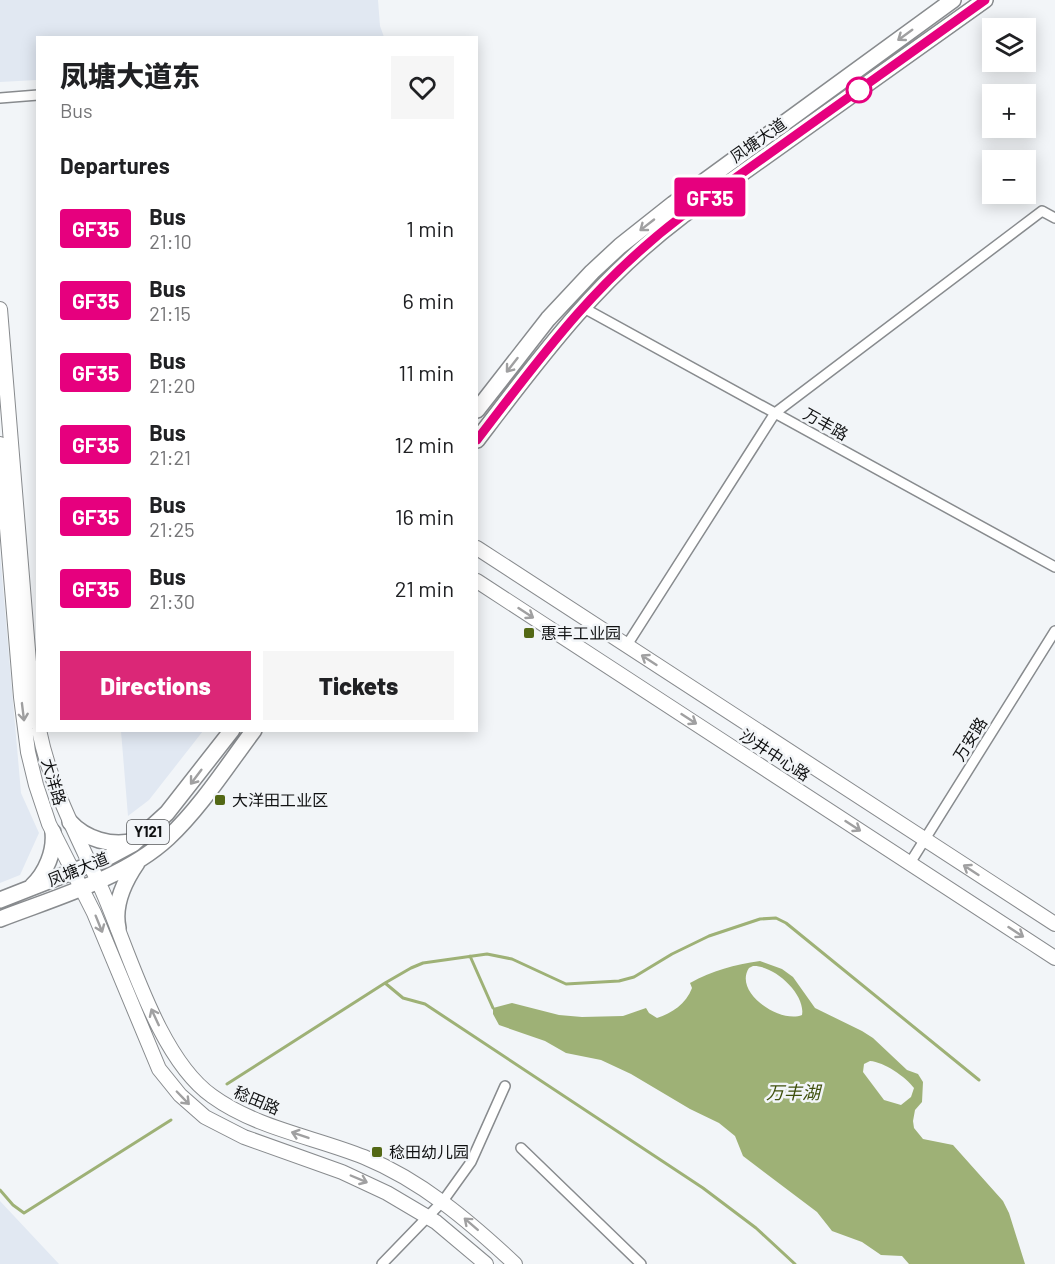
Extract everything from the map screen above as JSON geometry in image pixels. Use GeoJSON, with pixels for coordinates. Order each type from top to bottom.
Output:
{"type":"FeatureCollection","features":[{"type":"Feature","properties":{"kind":"main road","name":"凤塘大道"},"geometry":{"type":"LineString","coordinates":[[478,409],[548,319],[620,246],[673,204],[953,0]]}},
{"type":"Feature","properties":{"kind":"main road","name":"凤塘大道"},"geometry":{"type":"LineString","coordinates":[[478,439],[582,307],[622,266],[661,232],[986,0]]}},
{"type":"Feature","properties":{"kind":"main road","name":"凤塘大道"},"geometry":{"type":"LineString","coordinates":[[0,900],[124,850],[142,837],[174,805],[230,732]]}},
{"type":"Feature","properties":{"kind":"main road","name":"凤塘大道"},"geometry":{"type":"LineString","coordinates":[[0,919],[119,872],[160,845],[185,820],[252,732]]}},
{"type":"Feature","properties":{"kind":"main road"},"geometry":{"type":"LineString","coordinates":[[70,822],[83,833],[106,841],[125,843],[142,837]]}},
{"type":"Feature","properties":{"kind":"main road"},"geometry":{"type":"LineString","coordinates":[[30,888],[40,878],[47,865],[52,848],[53,832]]}},
{"type":"Feature","properties":{"kind":"main road"},"geometry":{"type":"LineString","coordinates":[[118,928],[117,916],[121,894],[140,859]]}},
{"type":"Feature","properties":{"kind":"street"},"geometry":{"type":"LineString","coordinates":[[0,98],[36,95]]}},
{"type":"Feature","properties":{"kind":"street"},"geometry":{"type":"LineString","coordinates":[[627,645],[775,413],[1042,211],[1055,218]]}},
{"type":"Feature","properties":{"kind":"street","name":"万丰路"},"geometry":{"type":"LineString","coordinates":[[582,307],[1055,567]]}},
{"type":"Feature","properties":{"kind":"street","name":"大洋路"},"geometry":{"type":"LineString","coordinates":[[0,309],[3,447],[24,724],[36,785],[53,832],[73,872]]}},
{"type":"Feature","properties":{"kind":"street","name":"大洋路"},"geometry":{"type":"LineString","coordinates":[[3,447],[36,713]]}},
{"type":"Feature","properties":{"kind":"street","name":"沙井中心路"},"geometry":{"type":"LineString","coordinates":[[478,549],[1055,924]]}},
{"type":"Feature","properties":{"kind":"street","name":"沙井中心路"},"geometry":{"type":"LineString","coordinates":[[478,582],[1055,958]]}},
{"type":"Feature","properties":{"kind":"street","name":"万安路"},"geometry":{"type":"LineString","coordinates":[[910,863],[1055,631]]}},
{"type":"Feature","properties":{"kind":"street","name":"大洋路"},"geometry":{"type":"LineString","coordinates":[[39,732],[49,771],[90,865]]}},
{"type":"Feature","properties":{"kind":"street","name":"稔田路"},"geometry":{"type":"LineString","coordinates":[[90,865],[163,1033],[180,1062],[204,1090],[246,1115],[381,1165],[411,1180],[443,1201],[474,1226],[514,1264]]}},
{"type":"Feature","properties":{"kind":"street"},"geometry":{"type":"LineString","coordinates":[[73,872],[94,913],[156,1063],[172,1087],[188,1104],[230,1131],[357,1178],[399,1199],[429,1217],[486,1264]]}},
{"type":"Feature","properties":{"kind":"street"},"geometry":{"type":"LineString","coordinates":[[382,1264],[443,1201],[471,1162],[505,1086]]}},
{"type":"Feature","properties":{"kind":"street"},"geometry":{"type":"LineString","coordinates":[[521,1148],[641,1264]]}},
{"type":"Feature","properties":{"kind":"shaded area"},"geometry":{"type":"Polygon","coordinates":[[[0,0],[378,0],[380,26],[384,36],[36,36],[36,80],[0,82],[0,0]]]}},
{"type":"Feature","properties":{"kind":"shaded area"},"geometry":{"type":"Polygon","coordinates":[[[0,553],[21,793],[39,833],[20,875],[0,883],[0,553]]]}},
{"type":"Feature","properties":{"kind":"shaded area"},"geometry":{"type":"Polygon","coordinates":[[[121,732],[202,732],[149,800],[128,816],[121,732]]]}},
{"type":"Feature","properties":{"kind":"shaded area"},"geometry":{"type":"Polygon","coordinates":[[[0,1201],[59,1264],[0,1264],[0,1201]]]}},
{"type":"Feature","properties":{"kind":"water","name":"万丰湖"},"geometry":{"type":"Polygon","coordinates":[[[760,961],[782,969],[793,977],[815,1008],[873,1038],[907,1070],[918,1074],[923,1082],[922,1102],[915,1110],[914,1128],[923,1139],[953,1145],[1003,1201],[1025,1264],[909,1264],[902,1256],[881,1255],[862,1242],[832,1231],[817,1212],[743,1156],[735,1136],[719,1123],[601,1060],[566,1053],[545,1041],[499,1025],[493,1014],[493,1008],[512,1003],[559,1015],[582,1017],[623,1016],[646,1008],[657,1018],[673,1011],[682,1003],[692,988],[690,983],[699,978],[732,966],[760,961]],[[753,966],[749,968],[746,977],[747,987],[761,1004],[782,1015],[793,1017],[802,1015],[799,998],[787,982],[770,970],[753,966]],[[870,1061],[864,1064],[863,1072],[884,1100],[901,1105],[911,1097],[914,1088],[906,1079],[888,1067],[870,1061]]]}},
{"type":"Feature","properties":{"kind":"waterway"},"geometry":{"type":"LineString","coordinates":[[227,1084],[385,983],[423,963],[487,954],[512,959],[566,984],[619,981],[634,977],[672,954],[709,936],[760,919],[776,918],[786,923],[979,1080]]}},
{"type":"Feature","properties":{"kind":"waterway"},"geometry":{"type":"LineString","coordinates":[[470,956],[493,1008]]}},
{"type":"Feature","properties":{"kind":"waterway"},"geometry":{"type":"LineString","coordinates":[[385,983],[403,998],[425,1004],[703,1188],[756,1228],[795,1264]]}},
{"type":"Feature","properties":{"kind":"waterway"},"geometry":{"type":"LineString","coordinates":[[0,1190],[13,1205],[24,1213],[171,1120]]}},
{"type":"Feature","properties":{"kind":"bus line","name":"GF35"},"geometry":{"type":"LineString","coordinates":[[478,439],[572,318],[640,249],[682,216],[985,0]]}},
{"type":"Feature","properties":{"kind":"place","name":"惠丰工业园"},"geometry":{"type":"Point","coordinates":[529,633]}},
{"type":"Feature","properties":{"kind":"place","name":"大洋田工业区"},"geometry":{"type":"Point","coordinates":[220,800]}},
{"type":"Feature","properties":{"kind":"place","name":"稔田幼儿园"},"geometry":{"type":"Point","coordinates":[377,1152]}}]}
